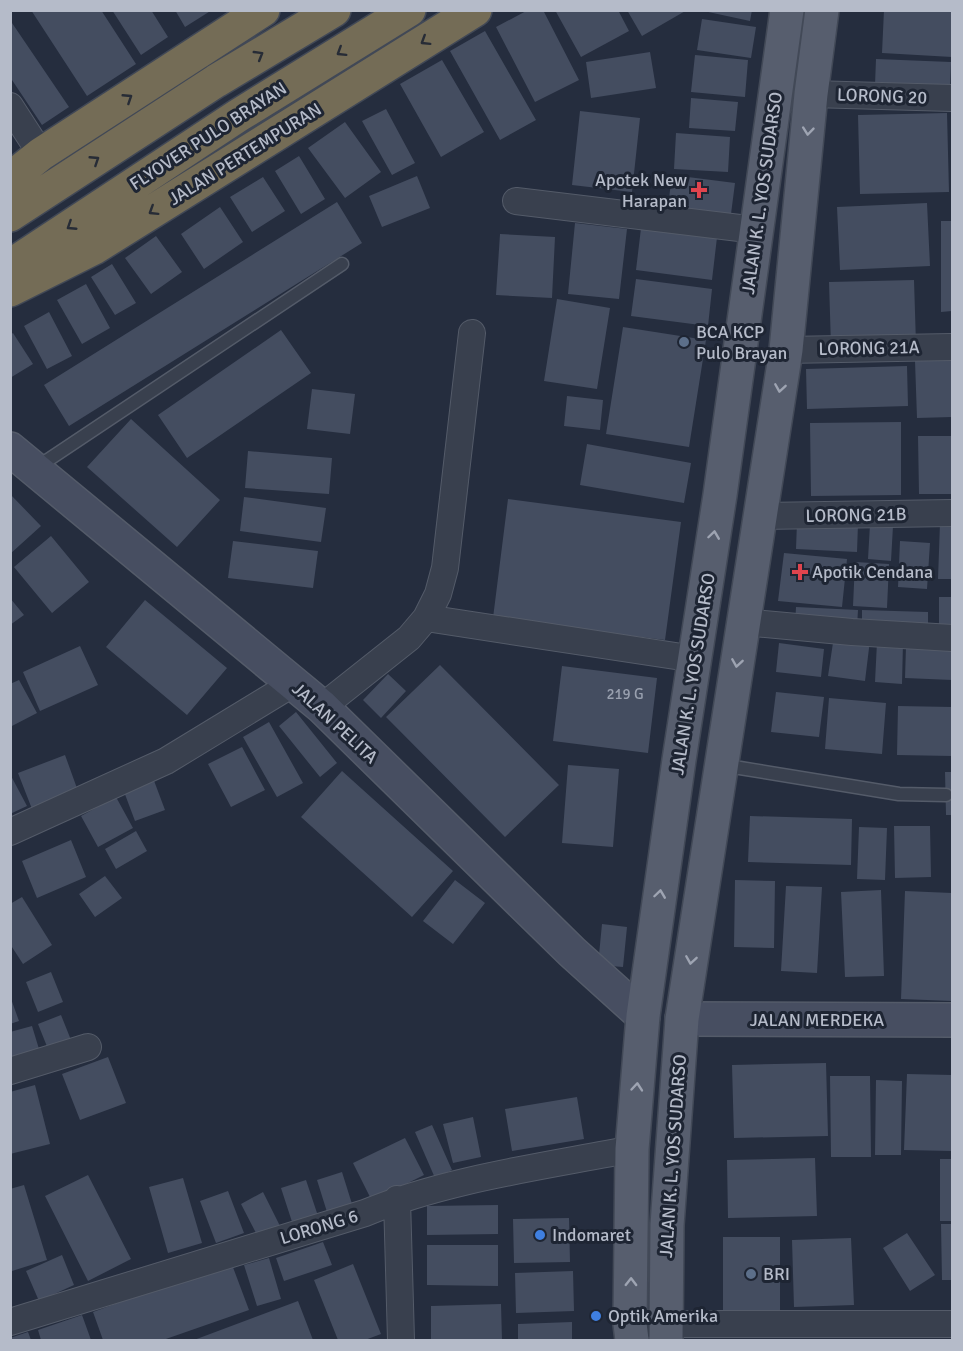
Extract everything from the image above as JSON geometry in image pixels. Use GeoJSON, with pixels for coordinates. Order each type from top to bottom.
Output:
{"type":"FeatureCollection","features":[{"type":"Feature","properties":{"kind":"highway"},"geometry":{"type":"LineString","coordinates":[[10,179],[41,154],[263,10]]}},
{"type":"Feature","properties":{"kind":"highway"},"geometry":{"type":"LineString","coordinates":[[10,215],[216,81],[334,10]]}},
{"type":"Feature","properties":{"kind":"highway","name":"FLYOVER PULO BRAYAN"},"geometry":{"type":"LineString","coordinates":[[10,266],[239,114],[409,10]]}},
{"type":"Feature","properties":{"kind":"highway","name":"JALAN PERTEMPURAN"},"geometry":{"type":"LineString","coordinates":[[10,290],[94,248],[475,10]]}},
{"type":"Feature","properties":{"kind":"main road","name":"JALAN K. L. YOS SUDARSO"},"geometry":{"type":"LineString","coordinates":[[631,1332],[632,1149],[643,1016],[787,10]]}},
{"type":"Feature","properties":{"kind":"main road","name":"JALAN K. L. YOS SUDARSO"},"geometry":{"type":"LineString","coordinates":[[665,1333],[667,1225],[682,1019],[786,350],[811,94],[822,10]]}},
{"type":"Feature","properties":{"kind":"street","name":"LORONG 20"},"geometry":{"type":"LineString","coordinates":[[811,94],[952,98]]}},
{"type":"Feature","properties":{"kind":"street"},"geometry":{"type":"LineString","coordinates":[[10,106],[41,154]]}},
{"type":"Feature","properties":{"kind":"street"},"geometry":{"type":"LineString","coordinates":[[516,201],[756,230]]}},
{"type":"Feature","properties":{"kind":"street"},"geometry":{"type":"LineString","coordinates":[[322,707],[409,638],[426,618],[438,594],[445,568],[472,333]]}},
{"type":"Feature","properties":{"kind":"street","name":"LORONG 21A"},"geometry":{"type":"LineString","coordinates":[[786,350],[952,347]]}},
{"type":"Feature","properties":{"kind":"street","name":"JALAN PELITA"},"geometry":{"type":"LineString","coordinates":[[23,459],[322,707],[572,952],[643,1016]]}},
{"type":"Feature","properties":{"kind":"street","name":"LORONG 21B"},"geometry":{"type":"LineString","coordinates":[[760,516],[952,513]]}},
{"type":"Feature","properties":{"kind":"street"},"geometry":{"type":"LineString","coordinates":[[426,618],[695,659]]}},
{"type":"Feature","properties":{"kind":"street"},"geometry":{"type":"LineString","coordinates":[[743,622],[952,638]]}},
{"type":"Feature","properties":{"kind":"street"},"geometry":{"type":"LineString","coordinates":[[10,832],[166,761],[294,683]]}},
{"type":"Feature","properties":{"kind":"street","name":"JALAN MERDEKA"},"geometry":{"type":"LineString","coordinates":[[682,1019],[952,1020]]}},
{"type":"Feature","properties":{"kind":"street"},"geometry":{"type":"LineString","coordinates":[[10,1071],[88,1047]]}},
{"type":"Feature","properties":{"kind":"street","name":"LORONG 6"},"geometry":{"type":"LineString","coordinates":[[10,1322],[365,1213],[397,1199],[471,1181],[632,1149]]}},
{"type":"Feature","properties":{"kind":"street"},"geometry":{"type":"LineString","coordinates":[[397,1199],[401,1341]]}},
{"type":"Feature","properties":{"kind":"street"},"geometry":{"type":"LineString","coordinates":[[631,1332],[665,1333],[952,1324]]}},
{"type":"Feature","properties":{"kind":"lane"},"geometry":{"type":"LineString","coordinates":[[23,459],[342,264]]}},
{"type":"Feature","properties":{"kind":"lane"},"geometry":{"type":"LineString","coordinates":[[721,767],[740,768],[899,794],[946,795]]}},
{"type":"Feature","properties":{"kind":"building"},"geometry":{"type":"Polygon","coordinates":[[[31,10],[101,10],[136,64],[87,96],[31,10]]]}},
{"type":"Feature","properties":{"kind":"building"},"geometry":{"type":"Polygon","coordinates":[[[112,10],[151,10],[168,37],[141,55],[112,10]]]}},
{"type":"Feature","properties":{"kind":"building"},"geometry":{"type":"Polygon","coordinates":[[[175,10],[212,10],[185,27],[175,10]]]}},
{"type":"Feature","properties":{"kind":"building"},"geometry":{"type":"Polygon","coordinates":[[[528,10],[543,10],[579,80],[535,102],[496,27],[528,10]]]}},
{"type":"Feature","properties":{"kind":"building"},"geometry":{"type":"Polygon","coordinates":[[[555,10],[618,10],[629,31],[581,57],[555,10]]]}},
{"type":"Feature","properties":{"kind":"building"},"geometry":{"type":"Polygon","coordinates":[[[627,10],[687,10],[642,36],[627,10]]]}},
{"type":"Feature","properties":{"kind":"building"},"geometry":{"type":"Polygon","coordinates":[[[699,10],[752,10],[750,21],[699,10]]]}},
{"type":"Feature","properties":{"kind":"building"},"geometry":{"type":"Polygon","coordinates":[[[884,10],[952,10],[952,57],[882,53],[884,10]]]}},
{"type":"Feature","properties":{"kind":"building"},"geometry":{"type":"Polygon","coordinates":[[[702,19],[756,27],[751,58],[697,50],[702,19]]]}},
{"type":"Feature","properties":{"kind":"building"},"geometry":{"type":"Polygon","coordinates":[[[10,20],[69,107],[42,125],[10,77],[10,20]]]}},
{"type":"Feature","properties":{"kind":"building"},"geometry":{"type":"Polygon","coordinates":[[[485,31],[536,120],[500,140],[450,51],[485,31]]]}},
{"type":"Feature","properties":{"kind":"building"},"geometry":{"type":"Polygon","coordinates":[[[650,52],[656,88],[591,98],[586,62],[650,52]]]}},
{"type":"Feature","properties":{"kind":"building"},"geometry":{"type":"Polygon","coordinates":[[[695,55],[748,60],[745,97],[691,92],[695,55]]]}},
{"type":"Feature","properties":{"kind":"building"},"geometry":{"type":"Polygon","coordinates":[[[876,59],[951,62],[950,88],[875,85],[876,59]]]}},
{"type":"Feature","properties":{"kind":"building"},"geometry":{"type":"Polygon","coordinates":[[[442,60],[484,132],[441,157],[400,84],[442,60]]]}},
{"type":"Feature","properties":{"kind":"building"},"geometry":{"type":"Polygon","coordinates":[[[691,98],[738,102],[735,131],[689,128],[691,98]]]}},
{"type":"Feature","properties":{"kind":"building"},"geometry":{"type":"Polygon","coordinates":[[[386,109],[415,163],[392,175],[362,121],[386,109]]]}},
{"type":"Feature","properties":{"kind":"building"},"geometry":{"type":"Polygon","coordinates":[[[580,111],[640,118],[632,192],[572,185],[580,111]]]}},
{"type":"Feature","properties":{"kind":"building"},"geometry":{"type":"Polygon","coordinates":[[[947,113],[949,192],[860,194],[858,115],[947,113]]]}},
{"type":"Feature","properties":{"kind":"building"},"geometry":{"type":"Polygon","coordinates":[[[345,122],[381,172],[345,198],[308,148],[345,122]]]}},
{"type":"Feature","properties":{"kind":"building"},"geometry":{"type":"Polygon","coordinates":[[[676,133],[730,137],[728,172],[674,169],[676,133]]]}},
{"type":"Feature","properties":{"kind":"building"},"geometry":{"type":"Polygon","coordinates":[[[299,156],[325,199],[301,214],[275,171],[299,156]]]}},
{"type":"Feature","properties":{"kind":"building"},"geometry":{"type":"Polygon","coordinates":[[[672,175],[735,183],[731,214],[668,206],[672,175]]]}},
{"type":"Feature","properties":{"kind":"building"},"geometry":{"type":"Polygon","coordinates":[[[417,176],[430,208],[382,227],[369,196],[417,176]]]}},
{"type":"Feature","properties":{"kind":"building"},"geometry":{"type":"Polygon","coordinates":[[[263,177],[285,211],[252,232],[230,197],[263,177]]]}},
{"type":"Feature","properties":{"kind":"building"},"geometry":{"type":"Polygon","coordinates":[[[337,202],[362,243],[69,426],[44,385],[337,202]]]}},
{"type":"Feature","properties":{"kind":"building"},"geometry":{"type":"Polygon","coordinates":[[[927,203],[930,266],[840,270],[837,207],[927,203]]]}},
{"type":"Feature","properties":{"kind":"building"},"geometry":{"type":"Polygon","coordinates":[[[220,207],[243,242],[204,269],[181,234],[220,207]]]}},
{"type":"Feature","properties":{"kind":"building"},"geometry":{"type":"Polygon","coordinates":[[[642,220],[718,229],[712,280],[636,270],[642,220]]]}},
{"type":"Feature","properties":{"kind":"building"},"geometry":{"type":"Polygon","coordinates":[[[941,221],[952,221],[952,311],[941,312],[941,221]]]}},
{"type":"Feature","properties":{"kind":"building"},"geometry":{"type":"Polygon","coordinates":[[[575,223],[627,229],[619,299],[568,294],[575,223]]]}},
{"type":"Feature","properties":{"kind":"building"},"geometry":{"type":"Polygon","coordinates":[[[500,234],[555,237],[552,298],[496,295],[500,234]]]}},
{"type":"Feature","properties":{"kind":"building"},"geometry":{"type":"Polygon","coordinates":[[[156,236],[182,272],[151,294],[125,258],[156,236]]]}},
{"type":"Feature","properties":{"kind":"building"},"geometry":{"type":"Polygon","coordinates":[[[112,264],[136,303],[115,315],[91,277],[112,264]]]}},
{"type":"Feature","properties":{"kind":"building"},"geometry":{"type":"Polygon","coordinates":[[[636,279],[712,289],[708,326],[631,316],[636,279]]]}},
{"type":"Feature","properties":{"kind":"building"},"geometry":{"type":"Polygon","coordinates":[[[914,280],[916,344],[831,346],[829,282],[914,280]]]}},
{"type":"Feature","properties":{"kind":"building"},"geometry":{"type":"Polygon","coordinates":[[[86,284],[110,328],[82,344],[57,300],[86,284]]]}},
{"type":"Feature","properties":{"kind":"building"},"geometry":{"type":"Polygon","coordinates":[[[557,299],[610,308],[597,389],[544,381],[557,299]]]}},
{"type":"Feature","properties":{"kind":"building"},"geometry":{"type":"Polygon","coordinates":[[[49,312],[72,356],[47,369],[24,326],[49,312]]]}},
{"type":"Feature","properties":{"kind":"building"},"geometry":{"type":"Polygon","coordinates":[[[623,327],[706,340],[689,447],[606,434],[623,327]]]}},
{"type":"Feature","properties":{"kind":"building"},"geometry":{"type":"Polygon","coordinates":[[[281,330],[311,373],[187,458],[158,415],[281,330]]]}},
{"type":"Feature","properties":{"kind":"building"},"geometry":{"type":"Polygon","coordinates":[[[13,333],[33,364],[10,378],[10,335],[13,333]]]}},
{"type":"Feature","properties":{"kind":"building"},"geometry":{"type":"Polygon","coordinates":[[[952,360],[952,417],[917,418],[915,361],[952,360]]]}},
{"type":"Feature","properties":{"kind":"building"},"geometry":{"type":"Polygon","coordinates":[[[907,366],[908,406],[807,409],[806,369],[907,366]]]}},
{"type":"Feature","properties":{"kind":"building"},"geometry":{"type":"Polygon","coordinates":[[[312,389],[355,394],[350,434],[307,429],[312,389]]]}},
{"type":"Feature","properties":{"kind":"building"},"geometry":{"type":"Polygon","coordinates":[[[567,396],[603,400],[600,430],[564,426],[567,396]]]}},
{"type":"Feature","properties":{"kind":"building"},"geometry":{"type":"Polygon","coordinates":[[[131,419],[220,500],[177,547],[87,467],[131,419]]]}},
{"type":"Feature","properties":{"kind":"building"},"geometry":{"type":"Polygon","coordinates":[[[901,422],[901,495],[811,496],[810,423],[901,422]]]}},
{"type":"Feature","properties":{"kind":"building"},"geometry":{"type":"Polygon","coordinates":[[[918,436],[952,436],[952,494],[919,494],[918,436]]]}},
{"type":"Feature","properties":{"kind":"building"},"geometry":{"type":"Polygon","coordinates":[[[587,444],[691,463],[684,503],[580,485],[587,444]]]}},
{"type":"Feature","properties":{"kind":"building"},"geometry":{"type":"Polygon","coordinates":[[[248,451],[332,458],[329,494],[245,488],[248,451]]]}},
{"type":"Feature","properties":{"kind":"building"},"geometry":{"type":"Polygon","coordinates":[[[10,494],[41,526],[10,554],[10,494]]]}},
{"type":"Feature","properties":{"kind":"building"},"geometry":{"type":"Polygon","coordinates":[[[244,497],[326,508],[321,542],[240,531],[244,497]]]}},
{"type":"Feature","properties":{"kind":"building"},"geometry":{"type":"Polygon","coordinates":[[[508,499],[681,522],[665,640],[493,618],[508,499]]]}},
{"type":"Feature","properties":{"kind":"building"},"geometry":{"type":"Polygon","coordinates":[[[797,522],[858,524],[857,552],[796,549],[797,522]]]}},
{"type":"Feature","properties":{"kind":"building"},"geometry":{"type":"Polygon","coordinates":[[[940,523],[952,523],[952,579],[938,579],[940,523]]]}},
{"type":"Feature","properties":{"kind":"building"},"geometry":{"type":"Polygon","coordinates":[[[870,524],[893,526],[891,561],[868,559],[870,524]]]}},
{"type":"Feature","properties":{"kind":"building"},"geometry":{"type":"Polygon","coordinates":[[[51,536],[89,582],[52,613],[14,567],[51,536]]]}},
{"type":"Feature","properties":{"kind":"building"},"geometry":{"type":"Polygon","coordinates":[[[233,541],[318,551],[313,588],[228,578],[233,541]]]}},
{"type":"Feature","properties":{"kind":"building"},"geometry":{"type":"Polygon","coordinates":[[[900,541],[930,543],[927,589],[898,587],[900,541]]]}},
{"type":"Feature","properties":{"kind":"building"},"geometry":{"type":"Polygon","coordinates":[[[784,553],[847,559],[842,607],[778,601],[784,553]]]}},
{"type":"Feature","properties":{"kind":"building"},"geometry":{"type":"Polygon","coordinates":[[[855,562],[889,564],[887,608],[853,606],[855,562]]]}},
{"type":"Feature","properties":{"kind":"building"},"geometry":{"type":"Polygon","coordinates":[[[939,597],[952,597],[952,631],[939,631],[939,597]]]}},
{"type":"Feature","properties":{"kind":"building"},"geometry":{"type":"Polygon","coordinates":[[[10,598],[24,615],[10,625],[10,598]]]}},
{"type":"Feature","properties":{"kind":"building"},"geometry":{"type":"Polygon","coordinates":[[[145,600],[227,668],[187,715],[106,647],[145,600]]]}},
{"type":"Feature","properties":{"kind":"building"},"geometry":{"type":"Polygon","coordinates":[[[796,607],[858,610],[857,627],[795,625],[796,607]]]}},
{"type":"Feature","properties":{"kind":"building"},"geometry":{"type":"Polygon","coordinates":[[[862,610],[928,612],[928,633],[862,631],[862,610]]]}},
{"type":"Feature","properties":{"kind":"building"},"geometry":{"type":"Polygon","coordinates":[[[834,636],[870,640],[865,681],[828,676],[834,636]]]}},
{"type":"Feature","properties":{"kind":"building"},"geometry":{"type":"Polygon","coordinates":[[[877,642],[903,643],[902,684],[875,682],[877,642]]]}},
{"type":"Feature","properties":{"kind":"building"},"geometry":{"type":"Polygon","coordinates":[[[779,643],[824,649],[821,677],[776,672],[779,643]]]}},
{"type":"Feature","properties":{"kind":"building"},"geometry":{"type":"Polygon","coordinates":[[[80,646],[98,685],[40,711],[23,672],[80,646]]]}},
{"type":"Feature","properties":{"kind":"building"},"geometry":{"type":"Polygon","coordinates":[[[906,646],[952,648],[952,680],[905,678],[906,646]]]}},
{"type":"Feature","properties":{"kind":"building"},"geometry":{"type":"Polygon","coordinates":[[[440,665],[559,785],[505,837],[386,717],[440,665]]]}},
{"type":"Feature","properties":{"kind":"building"},"geometry":{"type":"Polygon","coordinates":[[[562,666],[657,678],[648,753],[553,741],[562,666]]]}},
{"type":"Feature","properties":{"kind":"building"},"geometry":{"type":"Polygon","coordinates":[[[388,674],[406,691],[381,718],[363,700],[388,674]]]}},
{"type":"Feature","properties":{"kind":"building"},"geometry":{"type":"Polygon","coordinates":[[[19,680],[37,713],[10,727],[10,684],[19,680]]]}},
{"type":"Feature","properties":{"kind":"building"},"geometry":{"type":"Polygon","coordinates":[[[776,692],[824,697],[819,737],[771,732],[776,692]]]}},
{"type":"Feature","properties":{"kind":"building"},"geometry":{"type":"Polygon","coordinates":[[[829,698],[886,703],[882,754],[825,749],[829,698]]]}},
{"type":"Feature","properties":{"kind":"building"},"geometry":{"type":"Polygon","coordinates":[[[898,706],[952,707],[952,756],[897,755],[898,706]]]}},
{"type":"Feature","properties":{"kind":"building"},"geometry":{"type":"Polygon","coordinates":[[[296,712],[337,763],[320,777],[279,726],[296,712]]]}},
{"type":"Feature","properties":{"kind":"building"},"geometry":{"type":"Polygon","coordinates":[[[269,722],[303,783],[277,797],[243,737],[269,722]]]}},
{"type":"Feature","properties":{"kind":"building"},"geometry":{"type":"Polygon","coordinates":[[[242,747],[265,790],[231,807],[208,764],[242,747]]]}},
{"type":"Feature","properties":{"kind":"building"},"geometry":{"type":"Polygon","coordinates":[[[65,755],[78,791],[32,809],[18,773],[65,755]]]}},
{"type":"Feature","properties":{"kind":"building"},"geometry":{"type":"Polygon","coordinates":[[[568,765],[619,769],[613,847],[562,843],[568,765]]]}},
{"type":"Feature","properties":{"kind":"building"},"geometry":{"type":"Polygon","coordinates":[[[342,771],[453,871],[412,917],[301,817],[342,771]]]}},
{"type":"Feature","properties":{"kind":"building"},"geometry":{"type":"Polygon","coordinates":[[[945,772],[952,772],[952,815],[946,815],[945,772]]]}},
{"type":"Feature","properties":{"kind":"building"},"geometry":{"type":"Polygon","coordinates":[[[10,774],[27,806],[10,814],[10,774]]]}},
{"type":"Feature","properties":{"kind":"building"},"geometry":{"type":"Polygon","coordinates":[[[153,778],[165,810],[135,821],[123,789],[153,778]]]}},
{"type":"Feature","properties":{"kind":"building"},"geometry":{"type":"Polygon","coordinates":[[[116,797],[133,828],[98,847],[81,816],[116,797]]]}},
{"type":"Feature","properties":{"kind":"building"},"geometry":{"type":"Polygon","coordinates":[[[750,816],[852,819],[851,865],[748,862],[750,816]]]}},
{"type":"Feature","properties":{"kind":"building"},"geometry":{"type":"Polygon","coordinates":[[[894,826],[930,826],[931,877],[895,878],[894,826]]]}},
{"type":"Feature","properties":{"kind":"building"},"geometry":{"type":"Polygon","coordinates":[[[859,827],[887,828],[885,880],[857,879],[859,827]]]}},
{"type":"Feature","properties":{"kind":"building"},"geometry":{"type":"Polygon","coordinates":[[[136,831],[147,851],[116,869],[105,849],[136,831]]]}},
{"type":"Feature","properties":{"kind":"building"},"geometry":{"type":"Polygon","coordinates":[[[71,840],[86,877],[37,898],[22,861],[71,840]]]}},
{"type":"Feature","properties":{"kind":"building"},"geometry":{"type":"Polygon","coordinates":[[[105,876],[122,898],[95,917],[79,894],[105,876]]]}},
{"type":"Feature","properties":{"kind":"building"},"geometry":{"type":"Polygon","coordinates":[[[455,880],[485,903],[453,944],[423,921],[455,880]]]}},
{"type":"Feature","properties":{"kind":"building"},"geometry":{"type":"Polygon","coordinates":[[[735,880],[775,881],[774,948],[734,947],[735,880]]]}},
{"type":"Feature","properties":{"kind":"building"},"geometry":{"type":"Polygon","coordinates":[[[786,886],[822,887],[817,973],[781,971],[786,886]]]}},
{"type":"Feature","properties":{"kind":"building"},"geometry":{"type":"Polygon","coordinates":[[[881,890],[884,976],[845,977],[841,892],[881,890]]]}},
{"type":"Feature","properties":{"kind":"building"},"geometry":{"type":"Polygon","coordinates":[[[905,891],[952,893],[952,1001],[901,999],[905,891]]]}},
{"type":"Feature","properties":{"kind":"building"},"geometry":{"type":"Polygon","coordinates":[[[22,897],[52,945],[23,964],[10,944],[10,904],[22,897]]]}},
{"type":"Feature","properties":{"kind":"building"},"geometry":{"type":"Polygon","coordinates":[[[602,924],[627,927],[623,967],[598,965],[602,924]]]}},
{"type":"Feature","properties":{"kind":"building"},"geometry":{"type":"Polygon","coordinates":[[[51,972],[63,1002],[38,1012],[26,982],[51,972]]]}},
{"type":"Feature","properties":{"kind":"building"},"geometry":{"type":"Polygon","coordinates":[[[10,996],[19,1021],[10,1024],[10,996]]]}},
{"type":"Feature","properties":{"kind":"building"},"geometry":{"type":"Polygon","coordinates":[[[61,1015],[71,1040],[48,1049],[38,1024],[61,1015]]]}},
{"type":"Feature","properties":{"kind":"building"},"geometry":{"type":"Polygon","coordinates":[[[32,1026],[39,1049],[10,1057],[10,1032],[32,1026]]]}},
{"type":"Feature","properties":{"kind":"building"},"geometry":{"type":"Polygon","coordinates":[[[108,1057],[126,1103],[80,1120],[62,1074],[108,1057]]]}},
{"type":"Feature","properties":{"kind":"building"},"geometry":{"type":"Polygon","coordinates":[[[826,1063],[828,1136],[734,1138],[732,1065],[826,1063]]]}},
{"type":"Feature","properties":{"kind":"building"},"geometry":{"type":"Polygon","coordinates":[[[907,1074],[952,1075],[952,1151],[904,1150],[907,1074]]]}},
{"type":"Feature","properties":{"kind":"building"},"geometry":{"type":"Polygon","coordinates":[[[830,1076],[870,1076],[871,1157],[831,1157],[830,1076]]]}},
{"type":"Feature","properties":{"kind":"building"},"geometry":{"type":"Polygon","coordinates":[[[876,1080],[902,1081],[901,1155],[875,1155],[876,1080]]]}},
{"type":"Feature","properties":{"kind":"building"},"geometry":{"type":"Polygon","coordinates":[[[35,1085],[50,1144],[10,1154],[10,1092],[35,1085]]]}},
{"type":"Feature","properties":{"kind":"building"},"geometry":{"type":"Polygon","coordinates":[[[577,1097],[584,1139],[512,1151],[505,1109],[577,1097]]]}},
{"type":"Feature","properties":{"kind":"building"},"geometry":{"type":"Polygon","coordinates":[[[473,1117],[481,1157],[453,1163],[443,1124],[473,1117]]]}},
{"type":"Feature","properties":{"kind":"building"},"geometry":{"type":"Polygon","coordinates":[[[432,1125],[452,1170],[435,1178],[415,1132],[432,1125]]]}},
{"type":"Feature","properties":{"kind":"building"},"geometry":{"type":"Polygon","coordinates":[[[405,1138],[424,1175],[372,1201],[353,1163],[405,1138]]]}},
{"type":"Feature","properties":{"kind":"building"},"geometry":{"type":"Polygon","coordinates":[[[815,1158],[817,1216],[728,1218],[727,1160],[815,1158]]]}},
{"type":"Feature","properties":{"kind":"building"},"geometry":{"type":"Polygon","coordinates":[[[940,1159],[952,1159],[952,1221],[940,1221],[940,1159]]]}},
{"type":"Feature","properties":{"kind":"building"},"geometry":{"type":"Polygon","coordinates":[[[342,1172],[352,1204],[327,1212],[317,1180],[342,1172]]]}},
{"type":"Feature","properties":{"kind":"building"},"geometry":{"type":"Polygon","coordinates":[[[88,1175],[131,1259],[88,1281],[45,1196],[88,1175]]]}},
{"type":"Feature","properties":{"kind":"building"},"geometry":{"type":"Polygon","coordinates":[[[183,1178],[202,1243],[168,1253],[149,1187],[183,1178]]]}},
{"type":"Feature","properties":{"kind":"building"},"geometry":{"type":"Polygon","coordinates":[[[306,1180],[319,1219],[294,1228],[281,1188],[306,1180]]]}},
{"type":"Feature","properties":{"kind":"building"},"geometry":{"type":"Polygon","coordinates":[[[24,1185],[47,1260],[12,1271],[10,1189],[24,1185]]]}},
{"type":"Feature","properties":{"kind":"building"},"geometry":{"type":"Polygon","coordinates":[[[228,1191],[244,1233],[216,1243],[200,1201],[228,1191]]]}},
{"type":"Feature","properties":{"kind":"building"},"geometry":{"type":"Polygon","coordinates":[[[263,1192],[280,1226],[258,1237],[241,1204],[263,1192]]]}},
{"type":"Feature","properties":{"kind":"building"},"geometry":{"type":"Polygon","coordinates":[[[498,1205],[498,1234],[427,1235],[427,1206],[498,1205]]]}},
{"type":"Feature","properties":{"kind":"building"},"geometry":{"type":"Polygon","coordinates":[[[569,1218],[570,1262],[514,1263],[513,1219],[569,1218]]]}},
{"type":"Feature","properties":{"kind":"building"},"geometry":{"type":"Polygon","coordinates":[[[941,1224],[952,1224],[952,1280],[942,1280],[941,1224]]]}},
{"type":"Feature","properties":{"kind":"building"},"geometry":{"type":"Polygon","coordinates":[[[907,1233],[935,1275],[910,1291],[883,1248],[907,1233]]]}},
{"type":"Feature","properties":{"kind":"building","name":"BRI"},"geometry":{"type":"Polygon","coordinates":[[[723,1237],[780,1237],[780,1311],[723,1311],[723,1237]]]}},
{"type":"Feature","properties":{"kind":"building"},"geometry":{"type":"Polygon","coordinates":[[[851,1238],[854,1305],[794,1307],[792,1240],[851,1238]]]}},
{"type":"Feature","properties":{"kind":"building"},"geometry":{"type":"Polygon","coordinates":[[[323,1242],[332,1265],[284,1281],[276,1258],[323,1242]]]}},
{"type":"Feature","properties":{"kind":"building"},"geometry":{"type":"Polygon","coordinates":[[[427,1245],[498,1245],[498,1286],[427,1285],[427,1245]]]}},
{"type":"Feature","properties":{"kind":"building"},"geometry":{"type":"Polygon","coordinates":[[[62,1255],[74,1285],[39,1301],[26,1271],[62,1255]]]}},
{"type":"Feature","properties":{"kind":"building"},"geometry":{"type":"Polygon","coordinates":[[[269,1258],[281,1299],[257,1306],[244,1265],[269,1258]]]}},
{"type":"Feature","properties":{"kind":"building"},"geometry":{"type":"Polygon","coordinates":[[[231,1262],[249,1310],[163,1340],[103,1340],[93,1312],[231,1262]]]}},
{"type":"Feature","properties":{"kind":"building"},"geometry":{"type":"Polygon","coordinates":[[[353,1264],[381,1334],[365,1340],[338,1340],[314,1280],[353,1264]]]}},
{"type":"Feature","properties":{"kind":"building"},"geometry":{"type":"Polygon","coordinates":[[[573,1271],[574,1311],[516,1313],[515,1273],[573,1271]]]}},
{"type":"Feature","properties":{"kind":"building"},"geometry":{"type":"Polygon","coordinates":[[[298,1301],[313,1340],[194,1340],[298,1301]]]}},
{"type":"Feature","properties":{"kind":"building"},"geometry":{"type":"Polygon","coordinates":[[[501,1304],[502,1340],[431,1340],[431,1306],[501,1304]]]}},
{"type":"Feature","properties":{"kind":"building"},"geometry":{"type":"Polygon","coordinates":[[[82,1315],[91,1340],[41,1340],[38,1330],[82,1315]]]}},
{"type":"Feature","properties":{"kind":"building"},"geometry":{"type":"Polygon","coordinates":[[[572,1322],[572,1340],[518,1340],[518,1324],[572,1322]]]}},
{"type":"Feature","properties":{"kind":"building"},"geometry":{"type":"Polygon","coordinates":[[[28,1332],[31,1340],[10,1340],[10,1338],[28,1332]]]}},
{"type":"Feature","properties":{"kind":"place","name":"Apotek New Harapan"},"geometry":{"type":"Point","coordinates":[699,190]}},
{"type":"Feature","properties":{"kind":"place","name":"BCA KCP Pulo Brayan"},"geometry":{"type":"Point","coordinates":[684,342]}},
{"type":"Feature","properties":{"kind":"place","name":"Apotik Cendana"},"geometry":{"type":"Point","coordinates":[800,572]}},
{"type":"Feature","properties":{"kind":"place","name":"Indomaret"},"geometry":{"type":"Point","coordinates":[540,1235]}},
{"type":"Feature","properties":{"kind":"place","name":"BRI"},"geometry":{"type":"Point","coordinates":[751,1274]}},
{"type":"Feature","properties":{"kind":"place","name":"Optik Amerika"},"geometry":{"type":"Point","coordinates":[596,1316]}}]}
